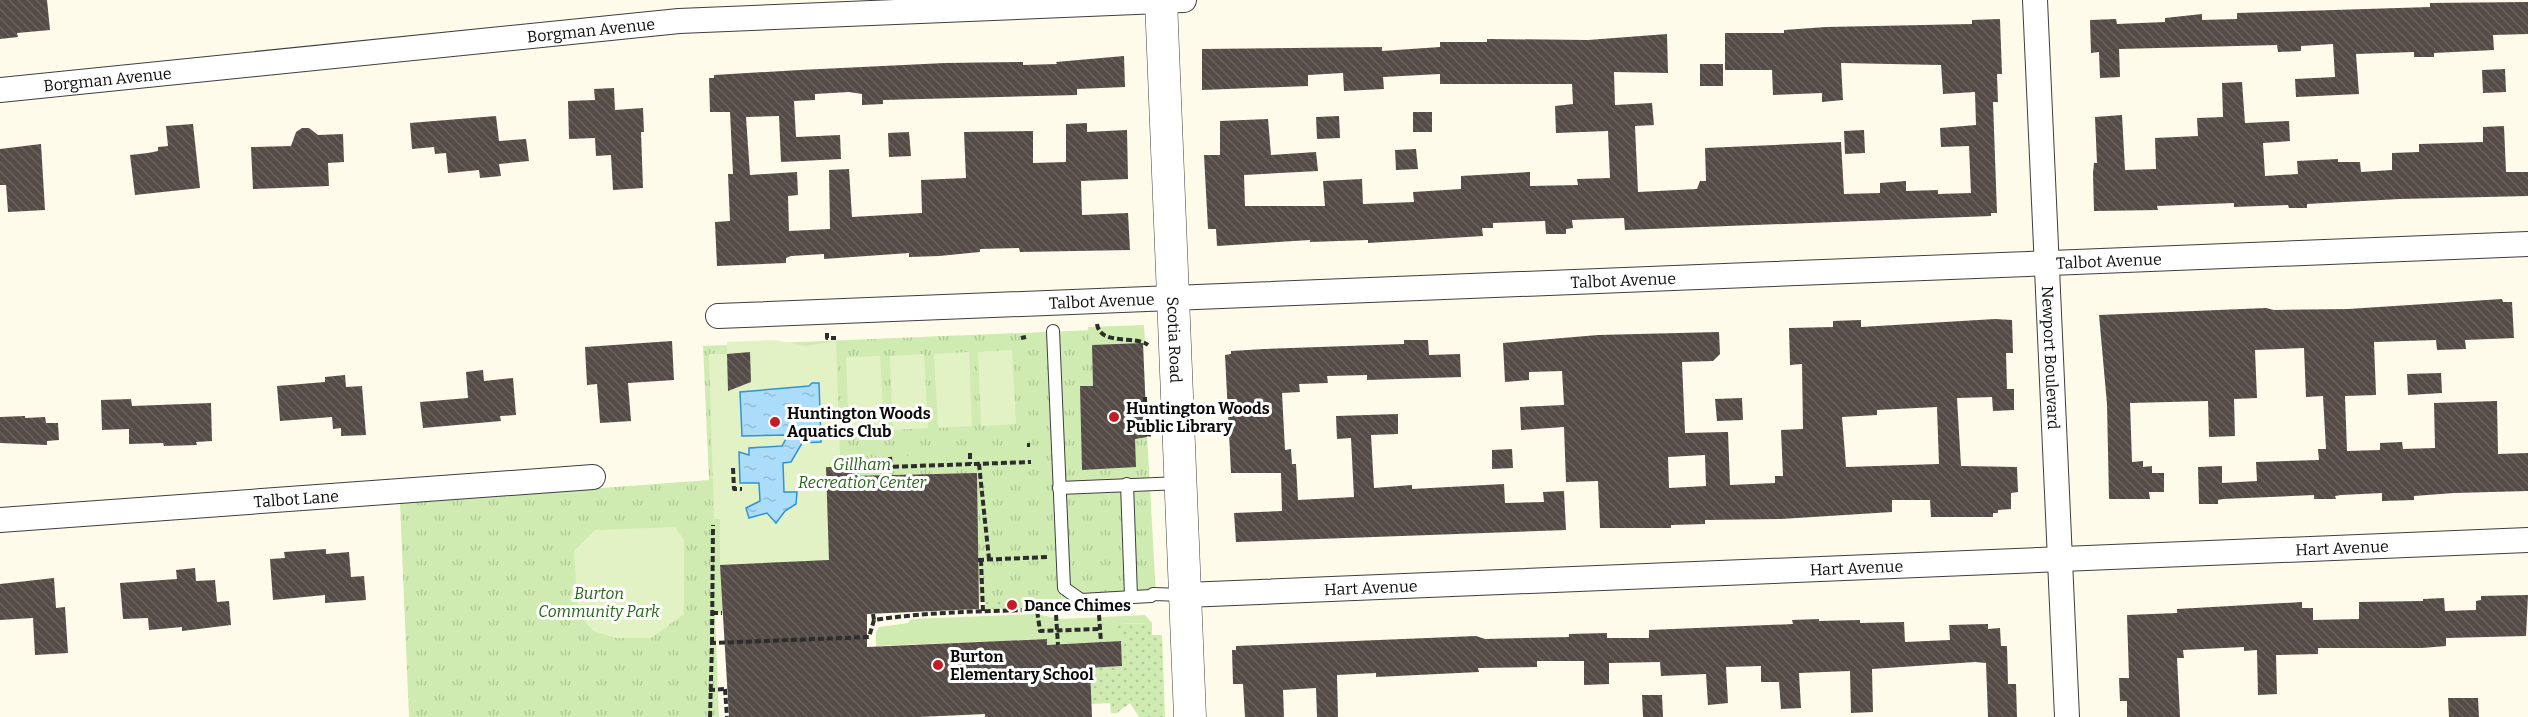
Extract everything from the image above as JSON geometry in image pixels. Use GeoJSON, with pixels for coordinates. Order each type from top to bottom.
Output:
{"type":"FeatureCollection","features":[{"type":"Feature","properties":{"kind":"street","name":"Borgman Avenue"},"geometry":{"type":"LineString","coordinates":[[0,90],[671,21],[1168,0]]}},
{"type":"Feature","properties":{"kind":"street","name":"Scotia Road"},"geometry":{"type":"LineString","coordinates":[[1168,0],[1173,297],[1191,717]]}},
{"type":"Feature","properties":{"kind":"street","name":"Newport Boulevard"},"geometry":{"type":"LineString","coordinates":[[2035,0],[2067,717]]}},
{"type":"Feature","properties":{"kind":"street","name":"Talbot Avenue"},"geometry":{"type":"LineString","coordinates":[[718,316],[2528,244]]}},
{"type":"Feature","properties":{"kind":"street","name":"Talbot Lane"},"geometry":{"type":"LineString","coordinates":[[0,520],[593,477]]}},
{"type":"Feature","properties":{"kind":"street","name":"Hart Avenue"},"geometry":{"type":"LineString","coordinates":[[1185,595],[2528,540]]}},
{"type":"Feature","properties":{"kind":"lane"},"geometry":{"type":"LineString","coordinates":[[1053,331],[1064,588],[1081,600],[1185,595]]}},
{"type":"Feature","properties":{"kind":"lane"},"geometry":{"type":"LineString","coordinates":[[1059,488],[1181,483]]}},
{"type":"Feature","properties":{"kind":"lane"},"geometry":{"type":"LineString","coordinates":[[1127,484],[1131,596]]}},
{"type":"Feature","properties":{"kind":"path"},"geometry":{"type":"LineString","coordinates":[[1096,324],[1100,332],[1110,338],[1142,341],[1148,345]]}},
{"type":"Feature","properties":{"kind":"path"},"geometry":{"type":"LineString","coordinates":[[1151,397],[1145,397],[1146,434],[1153,435]]}},
{"type":"Feature","properties":{"kind":"path"},"geometry":{"type":"LineString","coordinates":[[970,453],[970,465]]}},
{"type":"Feature","properties":{"kind":"path"},"geometry":{"type":"LineString","coordinates":[[890,457],[891,467]]}},
{"type":"Feature","properties":{"kind":"path"},"geometry":{"type":"LineString","coordinates":[[853,462],[857,468],[856,476]]}},
{"type":"Feature","properties":{"kind":"path"},"geometry":{"type":"LineString","coordinates":[[857,468],[1031,462]]}},
{"type":"Feature","properties":{"kind":"path"},"geometry":{"type":"LineString","coordinates":[[979,464],[989,559]]}},
{"type":"Feature","properties":{"kind":"path"},"geometry":{"type":"LineString","coordinates":[[733,468],[734,489],[742,489]]}},
{"type":"Feature","properties":{"kind":"path"},"geometry":{"type":"LineString","coordinates":[[710,717],[713,525]]}},
{"type":"Feature","properties":{"kind":"path"},"geometry":{"type":"LineString","coordinates":[[983,611],[980,560],[1049,557]]}},
{"type":"Feature","properties":{"kind":"path"},"geometry":{"type":"LineString","coordinates":[[874,620],[910,615],[1037,610],[1040,631],[1100,629]]}},
{"type":"Feature","properties":{"kind":"path"},"geometry":{"type":"LineString","coordinates":[[712,613],[722,613]]}},
{"type":"Feature","properties":{"kind":"path"},"geometry":{"type":"LineString","coordinates":[[712,643],[869,637],[874,620],[873,614]]}},
{"type":"Feature","properties":{"kind":"path"},"geometry":{"type":"LineString","coordinates":[[1056,615],[1058,645]]}},
{"type":"Feature","properties":{"kind":"path"},"geometry":{"type":"LineString","coordinates":[[1099,615],[1101,642]]}},
{"type":"Feature","properties":{"kind":"path"},"geometry":{"type":"LineString","coordinates":[[709,690],[726,689],[727,717]]}},
{"type":"Feature","properties":{"kind":"green space"},"geometry":{"type":"Polygon","coordinates":[[[1144,325],[1145,343],[1089,345],[1088,327],[1144,325]]]}},
{"type":"Feature","properties":{"kind":"green space","name":"Gillham Recreation Center"},"geometry":{"type":"Polygon","coordinates":[[[1141,328],[1156,595],[715,613],[719,717],[409,717],[400,503],[709,480],[703,346],[1141,328]]]}},
{"type":"Feature","properties":{"kind":"green space","name":"Huntington Woods Aquatics Club"},"geometry":{"type":"Polygon","coordinates":[[[774,340],[806,346],[836,341],[840,457],[853,458],[852,476],[827,485],[830,563],[825,560],[720,565],[720,519],[714,519],[709,354],[727,354],[727,342],[774,340]]]}},
{"type":"Feature","properties":{"kind":"green space"},"geometry":{"type":"Polygon","coordinates":[[[1012,350],[1016,424],[981,426],[978,352],[1012,350]]]}},
{"type":"Feature","properties":{"kind":"green space"},"geometry":{"type":"Polygon","coordinates":[[[969,352],[972,426],[938,428],[934,354],[969,352]]]}},
{"type":"Feature","properties":{"kind":"green space"},"geometry":{"type":"Polygon","coordinates":[[[924,354],[928,428],[893,430],[890,356],[924,354]]]}},
{"type":"Feature","properties":{"kind":"green space"},"geometry":{"type":"Polygon","coordinates":[[[880,356],[884,430],[849,432],[846,357],[880,356]]]}},
{"type":"Feature","properties":{"kind":"green space"},"geometry":{"type":"Polygon","coordinates":[[[1027,451],[1028,460],[974,462],[948,459],[937,463],[928,460],[901,463],[890,460],[881,463],[866,459],[862,463],[855,458],[1027,451]]]}},
{"type":"Feature","properties":{"kind":"green space","name":"Burton Community Park"},"geometry":{"type":"Polygon","coordinates":[[[675,527],[684,540],[684,614],[651,638],[616,638],[593,631],[578,613],[574,551],[595,530],[675,527]]]}},
{"type":"Feature","properties":{"kind":"green space"},"geometry":{"type":"Polygon","coordinates":[[[1032,575],[1034,608],[985,609],[984,577],[1032,575]]]}},
{"type":"Feature","properties":{"kind":"green space"},"geometry":{"type":"Polygon","coordinates":[[[1036,614],[1061,619],[1145,615],[1152,623],[1117,624],[1121,641],[1047,645],[1046,639],[876,646],[876,632],[879,627],[908,623],[911,619],[1036,614]]]}},
{"type":"Feature","properties":{"kind":"green space"},"geometry":{"type":"Polygon","coordinates":[[[1152,623],[1152,635],[1162,635],[1165,717],[1139,717],[1130,703],[1117,713],[1111,713],[1110,703],[1091,704],[1090,668],[1122,666],[1121,641],[1116,624],[1152,623]]]}},
{"type":"Feature","properties":{"kind":"water"},"geometry":{"type":"Polygon","coordinates":[[[812,383],[819,383],[821,442],[802,443],[791,462],[783,463],[784,492],[797,492],[796,504],[785,511],[776,523],[767,513],[749,518],[746,508],[760,501],[759,483],[740,483],[739,452],[749,455],[749,448],[782,446],[788,435],[742,436],[740,392],[809,386],[812,383]]]}},
{"type":"Feature","properties":{"kind":"building"},"geometry":{"type":"Polygon","coordinates":[[[0,0],[47,0],[50,30],[17,33],[18,37],[0,39],[0,0]]]}},
{"type":"Feature","properties":{"kind":"building"},"geometry":{"type":"Polygon","coordinates":[[[2528,2],[2528,34],[2493,35],[2494,50],[2434,53],[2434,57],[2414,57],[2414,52],[2356,54],[2359,94],[2296,97],[2295,79],[2335,77],[2333,44],[2301,46],[2301,51],[2278,52],[2277,45],[2119,49],[2120,77],[2100,78],[2099,52],[2091,53],[2090,20],[2116,19],[2117,24],[2165,22],[2165,18],[2202,14],[2202,20],[2237,19],[2237,13],[2430,7],[2430,3],[2528,2]]]}},
{"type":"Feature","properties":{"kind":"building"},"geometry":{"type":"Polygon","coordinates":[[[2000,19],[2002,74],[1997,74],[1998,102],[1993,102],[1997,213],[1991,213],[1991,216],[1625,230],[1624,218],[1572,220],[1573,228],[1566,229],[1566,234],[1546,234],[1545,221],[1493,223],[1493,228],[1482,228],[1483,236],[1368,243],[1368,240],[1310,242],[1310,240],[1217,246],[1216,229],[1208,229],[1204,155],[1220,155],[1220,121],[1268,119],[1271,155],[1316,152],[1318,171],[1244,175],[1245,206],[1325,206],[1323,181],[1362,179],[1363,204],[1414,202],[1413,192],[1461,189],[1461,176],[1530,172],[1530,186],[1578,185],[1577,179],[1610,178],[1608,131],[1556,133],[1555,106],[1573,104],[1572,84],[1440,84],[1440,74],[1383,77],[1384,89],[1344,91],[1343,73],[1308,75],[1308,86],[1202,90],[1202,49],[1382,47],[1382,51],[1440,47],[1440,42],[1487,42],[1487,39],[1588,40],[1667,34],[1668,73],[1614,72],[1615,105],[1652,103],[1654,125],[1635,126],[1638,192],[1697,189],[1700,181],[1706,181],[1705,148],[1841,142],[1844,194],[1880,193],[1880,183],[1906,181],[1906,191],[1938,190],[1938,194],[1971,193],[1969,146],[1941,147],[1940,128],[1976,125],[1975,92],[1943,94],[1941,65],[1841,63],[1843,100],[1822,102],[1822,93],[1773,95],[1772,70],[1725,70],[1725,33],[1784,33],[1784,30],[1826,27],[1972,24],[1972,20],[2000,19]]]}},
{"type":"Feature","properties":{"kind":"building"},"geometry":{"type":"Polygon","coordinates":[[[1124,56],[1125,87],[1077,89],[1077,95],[883,100],[883,104],[862,105],[862,94],[849,92],[815,94],[815,100],[794,101],[796,137],[840,135],[841,159],[781,162],[779,116],[746,117],[750,175],[797,172],[798,195],[788,196],[789,231],[830,229],[829,170],[849,169],[852,217],[922,213],[921,180],[966,178],[964,132],[1033,131],[1033,163],[1066,162],[1066,124],[1087,123],[1087,132],[1127,130],[1128,179],[1081,181],[1082,215],[1128,213],[1130,250],[1020,252],[1019,248],[980,249],[980,252],[939,256],[909,257],[909,253],[824,259],[824,254],[791,256],[786,258],[786,263],[717,266],[715,222],[730,221],[728,174],[733,174],[730,112],[710,112],[709,78],[714,78],[714,75],[945,63],[1057,64],[1056,62],[1124,56]]]}},
{"type":"Feature","properties":{"kind":"building"},"geometry":{"type":"Polygon","coordinates":[[[1700,64],[1723,64],[1723,86],[1700,86],[1700,64]]]}},
{"type":"Feature","properties":{"kind":"building"},"geometry":{"type":"Polygon","coordinates":[[[2505,69],[2506,92],[2483,93],[2482,70],[2505,69]]]}},
{"type":"Feature","properties":{"kind":"building"},"geometry":{"type":"Polygon","coordinates":[[[2242,82],[2245,123],[2289,121],[2290,141],[2263,143],[2265,176],[2298,174],[2297,161],[2338,159],[2338,162],[2360,162],[2361,172],[2392,170],[2392,153],[2419,152],[2419,144],[2483,142],[2483,127],[2504,126],[2506,172],[2528,172],[2528,196],[2307,204],[2307,208],[2289,208],[2288,205],[2234,207],[2234,203],[2157,206],[2158,210],[2094,211],[2093,173],[2094,163],[2097,163],[2095,117],[2122,115],[2125,170],[2156,169],[2155,138],[2198,136],[2197,118],[2223,117],[2222,83],[2242,82]]]}},
{"type":"Feature","properties":{"kind":"building"},"geometry":{"type":"Polygon","coordinates":[[[614,88],[615,110],[643,108],[644,132],[641,132],[643,188],[613,190],[611,155],[596,156],[595,138],[569,139],[568,101],[595,100],[594,89],[614,88]]]}},
{"type":"Feature","properties":{"kind":"building"},"geometry":{"type":"Polygon","coordinates":[[[1413,112],[1432,112],[1432,132],[1413,132],[1413,112]]]}},
{"type":"Feature","properties":{"kind":"building"},"geometry":{"type":"Polygon","coordinates":[[[496,116],[499,141],[526,139],[529,161],[499,164],[501,176],[480,178],[479,170],[448,173],[446,153],[435,154],[434,147],[412,149],[410,123],[496,116]]]}},
{"type":"Feature","properties":{"kind":"building"},"geometry":{"type":"Polygon","coordinates":[[[1339,116],[1340,138],[1317,139],[1316,117],[1339,116]]]}},
{"type":"Feature","properties":{"kind":"building"},"geometry":{"type":"Polygon","coordinates":[[[193,124],[200,188],[135,195],[130,155],[158,151],[158,147],[168,146],[166,126],[193,124]]]}},
{"type":"Feature","properties":{"kind":"building"},"geometry":{"type":"Polygon","coordinates":[[[302,128],[309,128],[318,135],[343,134],[344,162],[328,163],[329,186],[253,189],[251,147],[291,146],[296,132],[302,128]]]}},
{"type":"Feature","properties":{"kind":"building"},"geometry":{"type":"Polygon","coordinates":[[[1864,130],[1865,153],[1845,154],[1844,131],[1864,130]]]}},
{"type":"Feature","properties":{"kind":"building"},"geometry":{"type":"Polygon","coordinates":[[[909,132],[911,156],[889,157],[888,133],[909,132]]]}},
{"type":"Feature","properties":{"kind":"building"},"geometry":{"type":"Polygon","coordinates":[[[41,144],[45,210],[8,212],[6,185],[0,185],[0,149],[41,144]]]}},
{"type":"Feature","properties":{"kind":"building"},"geometry":{"type":"Polygon","coordinates":[[[1416,149],[1418,169],[1396,170],[1395,150],[1416,149]]]}},
{"type":"Feature","properties":{"kind":"building"},"geometry":{"type":"Polygon","coordinates":[[[2502,299],[2503,302],[2512,302],[2514,338],[2465,340],[2466,349],[2437,350],[2436,340],[2374,342],[2376,395],[2345,396],[2347,451],[2380,450],[2380,443],[2402,442],[2403,449],[2435,448],[2434,403],[2497,401],[2498,454],[2528,453],[2528,491],[2414,496],[2414,500],[2382,501],[2382,493],[2341,495],[2335,496],[2336,499],[2314,499],[2314,495],[2223,499],[2218,500],[2218,504],[2199,504],[2198,467],[2222,466],[2222,483],[2257,481],[2256,462],[2319,460],[2318,449],[2326,449],[2323,396],[2306,397],[2304,348],[2255,350],[2257,398],[2234,399],[2235,436],[2209,437],[2208,401],[2130,403],[2132,462],[2143,461],[2143,467],[2152,466],[2152,473],[2164,473],[2164,492],[2149,492],[2150,499],[2109,499],[2107,404],[2099,315],[2266,308],[2274,310],[2348,309],[2502,299]]]}},
{"type":"Feature","properties":{"kind":"building"},"geometry":{"type":"Polygon","coordinates":[[[1861,320],[1861,327],[2012,320],[2013,353],[2006,353],[2007,389],[2014,389],[2014,410],[1993,411],[1992,397],[1957,398],[1961,466],[2017,467],[2018,492],[2011,493],[2011,509],[1998,510],[1998,513],[1993,513],[1993,517],[1931,517],[1930,500],[1892,500],[1892,512],[1781,519],[1705,520],[1705,524],[1671,525],[1671,528],[1600,528],[1598,481],[1566,482],[1564,427],[1521,430],[1520,407],[1564,405],[1562,371],[1529,372],[1529,380],[1505,382],[1503,343],[1598,335],[1719,332],[1720,354],[1713,361],[1682,362],[1685,433],[1728,432],[1730,485],[1775,483],[1775,476],[1783,476],[1781,430],[1803,429],[1802,364],[1790,365],[1789,328],[1833,327],[1833,321],[1861,320]],[[1937,407],[1877,410],[1877,415],[1842,417],[1846,467],[1939,464],[1937,407]],[[1705,455],[1668,457],[1669,488],[1706,486],[1705,455]]]}},
{"type":"Feature","properties":{"kind":"building"},"geometry":{"type":"Polygon","coordinates":[[[1404,340],[1428,340],[1429,355],[1460,354],[1461,377],[1367,380],[1367,375],[1327,376],[1328,383],[1299,384],[1300,392],[1282,393],[1285,450],[1291,449],[1292,464],[1296,464],[1298,500],[1354,497],[1351,438],[1337,439],[1336,416],[1398,414],[1398,434],[1371,435],[1374,488],[1412,485],[1412,489],[1504,484],[1505,503],[1544,502],[1543,492],[1564,491],[1566,530],[1236,542],[1234,513],[1282,511],[1281,473],[1231,473],[1225,355],[1231,354],[1231,351],[1404,344],[1404,340]]]}},
{"type":"Feature","properties":{"kind":"building"},"geometry":{"type":"Polygon","coordinates":[[[672,341],[674,380],[628,383],[631,421],[600,423],[597,384],[587,385],[585,347],[672,341]]]}},
{"type":"Feature","properties":{"kind":"building","name":"Huntington Woods Public Library"},"geometry":{"type":"Polygon","coordinates":[[[1143,343],[1147,437],[1135,439],[1136,467],[1082,470],[1080,386],[1093,386],[1092,345],[1143,343]]]}},
{"type":"Feature","properties":{"kind":"building"},"geometry":{"type":"Polygon","coordinates":[[[750,352],[751,382],[728,391],[727,354],[750,352]]]}},
{"type":"Feature","properties":{"kind":"building"},"geometry":{"type":"Polygon","coordinates":[[[483,370],[484,381],[513,378],[516,415],[500,416],[501,421],[423,428],[420,402],[468,398],[466,372],[483,370]]]}},
{"type":"Feature","properties":{"kind":"building"},"geometry":{"type":"Polygon","coordinates":[[[2441,373],[2442,393],[2408,395],[2407,374],[2441,373]]]}},
{"type":"Feature","properties":{"kind":"building"},"geometry":{"type":"Polygon","coordinates":[[[345,375],[346,387],[362,386],[366,435],[341,436],[341,428],[333,429],[332,417],[280,421],[277,386],[325,382],[325,377],[345,375]]]}},
{"type":"Feature","properties":{"kind":"building"},"geometry":{"type":"Polygon","coordinates":[[[1742,398],[1743,420],[1717,421],[1715,399],[1742,398]]]}},
{"type":"Feature","properties":{"kind":"building"},"geometry":{"type":"Polygon","coordinates":[[[131,399],[132,406],[211,403],[212,441],[196,442],[197,445],[129,444],[129,429],[102,430],[101,400],[131,399]]]}},
{"type":"Feature","properties":{"kind":"building"},"geometry":{"type":"Polygon","coordinates":[[[25,416],[25,418],[45,417],[46,423],[58,423],[59,440],[47,441],[47,445],[0,443],[0,417],[25,416]]]}},
{"type":"Feature","properties":{"kind":"building"},"geometry":{"type":"Polygon","coordinates":[[[1512,449],[1513,468],[1492,469],[1492,450],[1512,449]]]}},
{"type":"Feature","properties":{"kind":"building"},"geometry":{"type":"Polygon","coordinates":[[[826,467],[853,467],[852,476],[977,473],[979,609],[867,614],[867,647],[1047,639],[1047,645],[1121,641],[1122,666],[1090,668],[1092,717],[985,717],[985,714],[919,717],[729,717],[720,565],[829,560],[826,467]]]}},
{"type":"Feature","properties":{"kind":"building"},"geometry":{"type":"Polygon","coordinates":[[[326,549],[326,554],[349,552],[351,577],[364,576],[366,600],[325,603],[325,595],[273,600],[270,559],[285,558],[284,552],[326,549]]]}},
{"type":"Feature","properties":{"kind":"building"},"geometry":{"type":"Polygon","coordinates":[[[195,568],[196,581],[215,580],[217,602],[229,601],[231,625],[182,631],[182,627],[149,630],[148,618],[123,619],[120,583],[177,579],[176,570],[195,568]]]}},
{"type":"Feature","properties":{"kind":"building"},"geometry":{"type":"Polygon","coordinates":[[[54,578],[56,608],[65,607],[68,653],[35,655],[33,618],[0,620],[0,584],[54,578]]]}},
{"type":"Feature","properties":{"kind":"building"},"geometry":{"type":"Polygon","coordinates":[[[2528,595],[2526,636],[2446,638],[2446,646],[2422,648],[2318,648],[2318,654],[2276,655],[2277,694],[2258,695],[2257,650],[2244,651],[2244,647],[2183,650],[2184,658],[2177,658],[2180,717],[2127,717],[2127,701],[2120,701],[2119,678],[2129,678],[2127,615],[2177,613],[2177,609],[2302,602],[2302,608],[2313,608],[2313,620],[2359,619],[2359,602],[2423,601],[2423,599],[2444,598],[2445,611],[2476,610],[2476,601],[2481,600],[2481,596],[2528,595]]]}},
{"type":"Feature","properties":{"kind":"building"},"geometry":{"type":"Polygon","coordinates":[[[1819,619],[1819,621],[1860,620],[1860,623],[1904,622],[1905,642],[1950,640],[1949,625],[1988,624],[1988,629],[2000,628],[2001,646],[2007,646],[2008,684],[2016,684],[2017,717],[1988,717],[1986,663],[1975,662],[1872,669],[1873,712],[1851,713],[1850,671],[1799,673],[1801,708],[1781,709],[1779,682],[1761,682],[1761,666],[1726,667],[1728,703],[1708,705],[1706,674],[1661,676],[1660,662],[1609,663],[1609,684],[1584,685],[1584,661],[1537,661],[1537,667],[1478,668],[1479,672],[1376,677],[1376,673],[1337,675],[1338,717],[1317,717],[1316,688],[1283,690],[1284,717],[1245,717],[1243,684],[1233,684],[1232,650],[1236,650],[1236,646],[1476,636],[1485,639],[1569,637],[1569,634],[1607,633],[1607,638],[1649,638],[1649,630],[1793,624],[1792,620],[1819,619]]]}},
{"type":"Feature","properties":{"kind":"building"},"geometry":{"type":"Polygon","coordinates":[[[1642,695],[1662,695],[1663,717],[1643,717],[1642,695]]]}},
{"type":"Feature","properties":{"kind":"building"},"geometry":{"type":"Polygon","coordinates":[[[2448,698],[2478,698],[2479,717],[2449,717],[2448,698]]]}},
{"type":"Feature","properties":{"kind":"place","name":"Huntington Woods Public Library"},"geometry":{"type":"Point","coordinates":[1114,417]}},
{"type":"Feature","properties":{"kind":"place","name":"Huntington Woods Aquatics Club"},"geometry":{"type":"Point","coordinates":[775,422]}},
{"type":"Feature","properties":{"kind":"place","name":"Dance Chimes"},"geometry":{"type":"Point","coordinates":[1012,605]}},
{"type":"Feature","properties":{"kind":"place","name":"Burton Elementary School"},"geometry":{"type":"Point","coordinates":[938,665]}}]}
